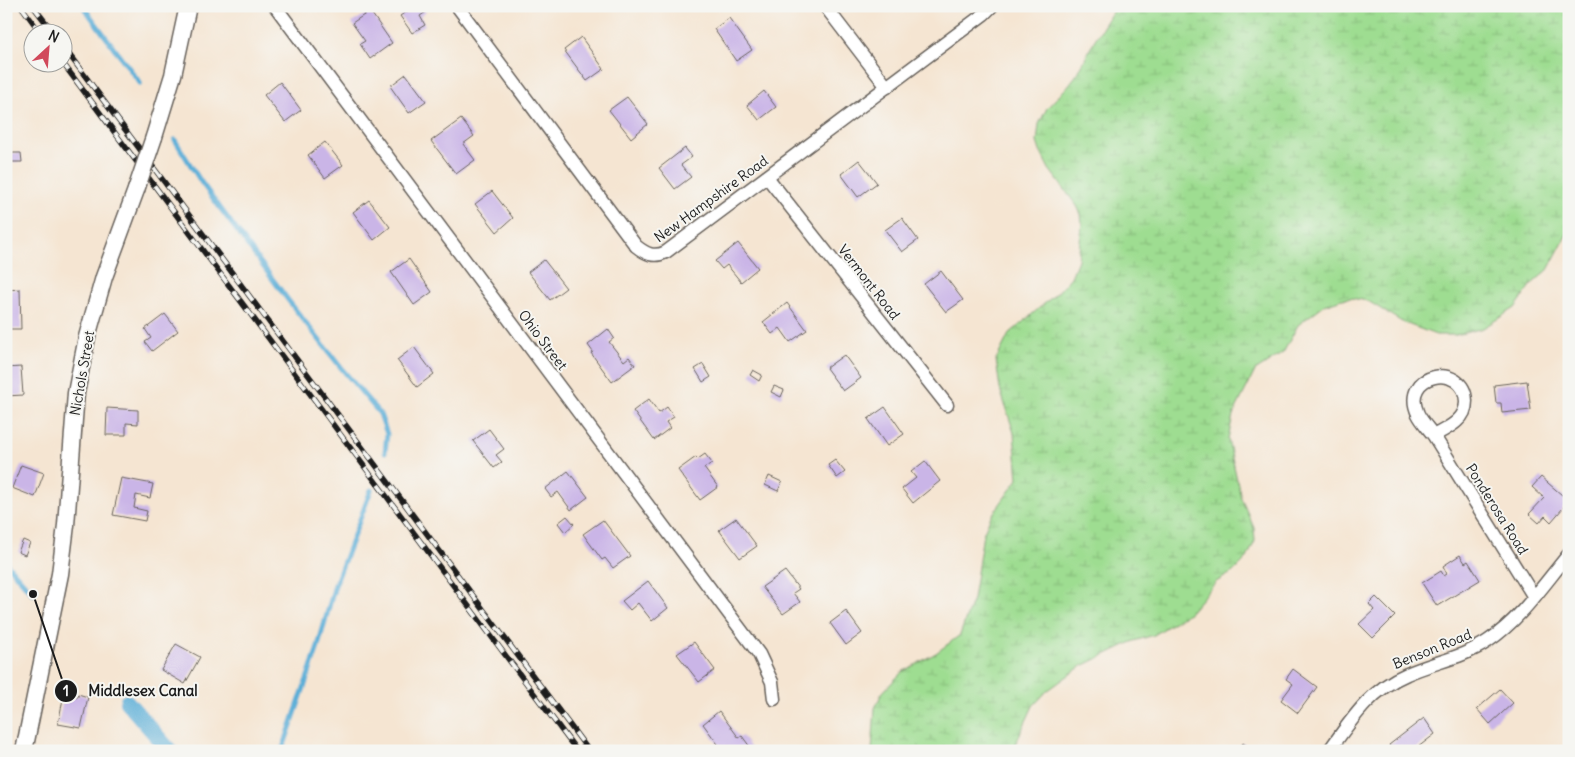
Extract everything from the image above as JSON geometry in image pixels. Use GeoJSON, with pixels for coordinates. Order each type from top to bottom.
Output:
{"type":"FeatureCollection","features":[{"type":"Feature","properties":{"kind":"street","name":"Nichols Street"},"geometry":{"type":"LineString","coordinates":[[24,751],[60,574],[76,400],[87,337],[104,277],[154,137],[175,68],[188,6]]}},
{"type":"Feature","properties":{"kind":"street","name":"Ohio Street"},"geometry":{"type":"LineString","coordinates":[[275,6],[759,654],[772,682],[774,699]]}},
{"type":"Feature","properties":{"kind":"street","name":"New Hampshire Road"},"geometry":{"type":"LineString","coordinates":[[457,6],[636,246],[651,255],[660,256],[886,88],[992,6]]}},
{"type":"Feature","properties":{"kind":"street"},"geometry":{"type":"LineString","coordinates":[[825,6],[886,88]]}},
{"type":"Feature","properties":{"kind":"street","name":"Vermont Road"},"geometry":{"type":"LineString","coordinates":[[768,176],[947,405]]}},
{"type":"Feature","properties":{"kind":"street","name":"Ponderosa Road"},"geometry":{"type":"LineString","coordinates":[[1434,436],[1457,422],[1466,407],[1463,389],[1457,382],[1441,376],[1425,380],[1419,385],[1415,393],[1418,415],[1434,436],[1534,597]]}},
{"type":"Feature","properties":{"kind":"street","name":"Benson Road"},"geometry":{"type":"LineString","coordinates":[[1329,751],[1370,697],[1387,684],[1407,674],[1468,653],[1489,641],[1534,597],[1569,554]]}},
{"type":"Feature","properties":{"kind":"green space"},"geometry":{"type":"Polygon","coordinates":[[[1116,6],[1569,6],[1569,230],[1548,270],[1533,283],[1515,308],[1483,328],[1456,335],[1436,335],[1402,322],[1368,301],[1351,298],[1324,305],[1298,325],[1283,353],[1255,371],[1233,415],[1228,439],[1241,498],[1254,528],[1255,541],[1247,558],[1233,572],[1216,582],[1190,612],[1154,635],[1134,641],[1080,667],[1047,691],[1033,706],[1012,751],[872,751],[875,708],[882,693],[902,672],[936,653],[960,635],[973,599],[983,534],[990,518],[1018,479],[1014,433],[1000,389],[996,360],[1009,334],[1058,292],[1071,277],[1078,260],[1082,223],[1081,214],[1077,206],[1049,169],[1040,151],[1037,142],[1039,124],[1047,108],[1078,73],[1094,41],[1116,6]]]}},
{"type":"Feature","properties":{"kind":"building"},"geometry":{"type":"Polygon","coordinates":[[[422,6],[426,12],[420,16],[425,25],[412,33],[400,16],[412,8],[414,11],[422,6]]]}},
{"type":"Feature","properties":{"kind":"building"},"geometry":{"type":"Polygon","coordinates":[[[370,11],[392,43],[370,59],[360,44],[365,41],[352,23],[370,11]]]}},
{"type":"Feature","properties":{"kind":"building"},"geometry":{"type":"Polygon","coordinates":[[[729,18],[752,50],[736,61],[714,29],[729,18]]]}},
{"type":"Feature","properties":{"kind":"building"},"geometry":{"type":"Polygon","coordinates":[[[581,37],[604,69],[587,81],[564,50],[581,37]]]}},
{"type":"Feature","properties":{"kind":"building"},"geometry":{"type":"Polygon","coordinates":[[[406,74],[426,101],[409,113],[390,86],[406,74]]]}},
{"type":"Feature","properties":{"kind":"building"},"geometry":{"type":"Polygon","coordinates":[[[280,82],[301,110],[285,122],[264,95],[280,82]]]}},
{"type":"Feature","properties":{"kind":"building"},"geometry":{"type":"Polygon","coordinates":[[[764,91],[776,107],[759,120],[747,105],[764,91]]]}},
{"type":"Feature","properties":{"kind":"building"},"geometry":{"type":"Polygon","coordinates":[[[627,97],[648,124],[631,138],[609,110],[627,97]]]}},
{"type":"Feature","properties":{"kind":"building"},"geometry":{"type":"Polygon","coordinates":[[[461,119],[474,136],[463,144],[475,160],[456,174],[431,141],[461,119]]]}},
{"type":"Feature","properties":{"kind":"building"},"geometry":{"type":"Polygon","coordinates":[[[325,142],[343,165],[325,178],[308,155],[325,142]]]}},
{"type":"Feature","properties":{"kind":"building"},"geometry":{"type":"Polygon","coordinates":[[[685,148],[692,157],[681,165],[691,177],[675,189],[659,168],[685,148]]]}},
{"type":"Feature","properties":{"kind":"building"},"geometry":{"type":"Polygon","coordinates":[[[10,153],[21,153],[22,162],[11,162],[10,153]]]}},
{"type":"Feature","properties":{"kind":"building"},"geometry":{"type":"Polygon","coordinates":[[[859,160],[877,183],[858,197],[841,174],[859,160]]]}},
{"type":"Feature","properties":{"kind":"building"},"geometry":{"type":"Polygon","coordinates":[[[492,191],[513,218],[497,232],[475,204],[492,191]]]}},
{"type":"Feature","properties":{"kind":"building"},"geometry":{"type":"Polygon","coordinates":[[[369,200],[390,227],[374,240],[353,212],[369,200]]]}},
{"type":"Feature","properties":{"kind":"building"},"geometry":{"type":"Polygon","coordinates":[[[902,218],[918,240],[902,252],[885,230],[902,218]]]}},
{"type":"Feature","properties":{"kind":"building"},"geometry":{"type":"Polygon","coordinates":[[[738,243],[758,268],[741,282],[727,265],[722,269],[715,261],[738,243]]]}},
{"type":"Feature","properties":{"kind":"building"},"geometry":{"type":"Polygon","coordinates":[[[409,259],[432,292],[414,305],[391,272],[409,259]]]}},
{"type":"Feature","properties":{"kind":"building"},"geometry":{"type":"Polygon","coordinates":[[[544,260],[566,288],[550,300],[528,272],[544,260]]]}},
{"type":"Feature","properties":{"kind":"building"},"geometry":{"type":"Polygon","coordinates":[[[941,271],[963,300],[946,312],[924,284],[941,271]]]}},
{"type":"Feature","properties":{"kind":"building"},"geometry":{"type":"Polygon","coordinates":[[[20,289],[21,329],[6,329],[6,290],[20,289]]]}},
{"type":"Feature","properties":{"kind":"building"},"geometry":{"type":"Polygon","coordinates":[[[787,303],[807,330],[790,342],[780,328],[772,334],[763,322],[787,303]]]}},
{"type":"Feature","properties":{"kind":"building"},"geometry":{"type":"Polygon","coordinates":[[[165,314],[178,331],[152,351],[145,342],[151,338],[145,329],[165,314]]]}},
{"type":"Feature","properties":{"kind":"building"},"geometry":{"type":"Polygon","coordinates":[[[608,329],[614,338],[609,342],[624,361],[629,357],[635,365],[612,382],[591,353],[593,352],[588,345],[608,329]]]}},
{"type":"Feature","properties":{"kind":"building"},"geometry":{"type":"Polygon","coordinates":[[[414,347],[434,374],[417,387],[397,360],[414,347]]]}},
{"type":"Feature","properties":{"kind":"building"},"geometry":{"type":"Polygon","coordinates":[[[844,355],[861,378],[843,391],[826,368],[844,355]]]}},
{"type":"Feature","properties":{"kind":"building"},"geometry":{"type":"Polygon","coordinates":[[[703,364],[711,377],[703,382],[695,369],[703,364]]]}},
{"type":"Feature","properties":{"kind":"building"},"geometry":{"type":"Polygon","coordinates":[[[21,367],[23,395],[6,396],[6,368],[21,367]]]}},
{"type":"Feature","properties":{"kind":"building"},"geometry":{"type":"Polygon","coordinates":[[[753,370],[762,375],[759,381],[750,375],[753,370]]]}},
{"type":"Feature","properties":{"kind":"building"},"geometry":{"type":"Polygon","coordinates":[[[1527,381],[1531,410],[1502,413],[1501,403],[1496,403],[1494,385],[1527,381]]]}},
{"type":"Feature","properties":{"kind":"building"},"geometry":{"type":"Polygon","coordinates":[[[774,386],[784,390],[781,397],[771,392],[774,386]]]}},
{"type":"Feature","properties":{"kind":"building"},"geometry":{"type":"Polygon","coordinates":[[[649,399],[659,413],[667,407],[674,417],[666,422],[670,428],[654,440],[633,411],[649,399]]]}},
{"type":"Feature","properties":{"kind":"building"},"geometry":{"type":"Polygon","coordinates":[[[885,407],[904,434],[887,446],[868,419],[885,407]]]}},
{"type":"Feature","properties":{"kind":"building"},"geometry":{"type":"Polygon","coordinates":[[[107,408],[138,410],[138,424],[126,423],[126,435],[106,435],[107,408]]]}},
{"type":"Feature","properties":{"kind":"building"},"geometry":{"type":"Polygon","coordinates":[[[6,409],[10,409],[10,422],[6,422],[6,409]]]}},
{"type":"Feature","properties":{"kind":"building"},"geometry":{"type":"Polygon","coordinates":[[[489,429],[504,449],[496,455],[502,462],[494,468],[473,441],[489,429]]]}},
{"type":"Feature","properties":{"kind":"building"},"geometry":{"type":"Polygon","coordinates":[[[705,454],[712,463],[704,468],[718,487],[700,500],[678,470],[696,457],[698,459],[705,454]]]}},
{"type":"Feature","properties":{"kind":"building"},"geometry":{"type":"Polygon","coordinates":[[[835,460],[845,472],[837,478],[828,465],[835,460]]]}},
{"type":"Feature","properties":{"kind":"building"},"geometry":{"type":"Polygon","coordinates":[[[925,461],[940,481],[913,503],[902,489],[916,478],[911,472],[925,461]]]}},
{"type":"Feature","properties":{"kind":"building"},"geometry":{"type":"Polygon","coordinates":[[[21,465],[44,473],[35,497],[12,488],[21,465]]]}},
{"type":"Feature","properties":{"kind":"building"},"geometry":{"type":"Polygon","coordinates":[[[568,471],[588,497],[571,510],[558,492],[551,497],[545,489],[568,471]]]}},
{"type":"Feature","properties":{"kind":"building"},"geometry":{"type":"Polygon","coordinates":[[[769,476],[782,482],[778,491],[765,485],[769,476]]]}},
{"type":"Feature","properties":{"kind":"building"},"geometry":{"type":"Polygon","coordinates":[[[1541,477],[1569,501],[1551,522],[1545,516],[1539,523],[1529,514],[1544,498],[1532,487],[1541,477]]]}},
{"type":"Feature","properties":{"kind":"building"},"geometry":{"type":"Polygon","coordinates":[[[121,478],[153,484],[150,498],[136,495],[134,508],[147,511],[145,521],[113,515],[121,478]]]}},
{"type":"Feature","properties":{"kind":"building"},"geometry":{"type":"Polygon","coordinates":[[[567,516],[574,524],[565,532],[558,523],[567,516]]]}},
{"type":"Feature","properties":{"kind":"building"},"geometry":{"type":"Polygon","coordinates":[[[736,518],[757,546],[740,558],[719,530],[736,518]]]}},
{"type":"Feature","properties":{"kind":"building"},"geometry":{"type":"Polygon","coordinates":[[[603,520],[630,556],[613,568],[605,558],[602,560],[583,534],[603,520]]]}},
{"type":"Feature","properties":{"kind":"building"},"geometry":{"type":"Polygon","coordinates":[[[23,540],[30,543],[25,555],[18,552],[23,540]]]}},
{"type":"Feature","properties":{"kind":"building"},"geometry":{"type":"Polygon","coordinates":[[[1460,555],[1465,563],[1468,561],[1480,580],[1437,606],[1422,583],[1441,571],[1444,576],[1447,574],[1443,566],[1460,555]]]}},
{"type":"Feature","properties":{"kind":"building"},"geometry":{"type":"Polygon","coordinates":[[[785,571],[799,589],[793,593],[800,602],[783,614],[762,587],[785,571]]]}},
{"type":"Feature","properties":{"kind":"building"},"geometry":{"type":"Polygon","coordinates":[[[648,581],[668,608],[652,621],[638,603],[630,610],[622,601],[648,581]]]}},
{"type":"Feature","properties":{"kind":"building"},"geometry":{"type":"Polygon","coordinates":[[[1376,597],[1395,616],[1373,638],[1359,624],[1374,610],[1369,604],[1376,597]]]}},
{"type":"Feature","properties":{"kind":"building"},"geometry":{"type":"Polygon","coordinates":[[[846,611],[862,633],[846,645],[830,623],[846,611]]]}},
{"type":"Feature","properties":{"kind":"building"},"geometry":{"type":"Polygon","coordinates":[[[694,642],[715,670],[699,682],[677,654],[694,642]]]}},
{"type":"Feature","properties":{"kind":"building"},"geometry":{"type":"Polygon","coordinates":[[[176,644],[200,657],[185,684],[161,670],[176,644]]]}},
{"type":"Feature","properties":{"kind":"building"},"geometry":{"type":"Polygon","coordinates":[[[1293,669],[1317,687],[1298,713],[1281,700],[1293,684],[1286,679],[1293,669]]]}},
{"type":"Feature","properties":{"kind":"building"},"geometry":{"type":"Polygon","coordinates":[[[1500,689],[1513,703],[1490,724],[1477,709],[1500,689]]]}},
{"type":"Feature","properties":{"kind":"building"},"geometry":{"type":"Polygon","coordinates":[[[64,694],[78,697],[78,694],[88,697],[81,728],[58,724],[64,694]]]}},
{"type":"Feature","properties":{"kind":"building"},"geometry":{"type":"Polygon","coordinates":[[[719,711],[739,738],[742,736],[753,751],[723,751],[703,724],[719,711]]]}},
{"type":"Feature","properties":{"kind":"building"},"geometry":{"type":"Polygon","coordinates":[[[1424,718],[1435,734],[1413,751],[1393,751],[1389,745],[1424,718]]]}},
{"type":"Feature","properties":{"kind":"building"},"geometry":{"type":"Polygon","coordinates":[[[1243,743],[1254,751],[1237,751],[1243,743]]]}},
{"type":"Feature","properties":{"kind":"waterway"},"geometry":{"type":"LineString","coordinates":[[83,6],[140,83]]}},
{"type":"Feature","properties":{"kind":"waterway"},"geometry":{"type":"LineString","coordinates":[[175,140],[201,182],[288,300],[380,414],[387,434],[385,452]]}},
{"type":"Feature","properties":{"kind":"waterway"},"geometry":{"type":"LineString","coordinates":[[282,751],[317,650],[335,585],[371,490]]}},
{"type":"Feature","properties":{"kind":"waterway"},"geometry":{"type":"LineString","coordinates":[[6,563],[33,594]]}},
{"type":"Feature","properties":{"kind":"waterway"},"geometry":{"type":"LineString","coordinates":[[127,702],[170,751]]}},
{"type":"Feature","properties":{"kind":"railway"},"geometry":{"type":"LineString","coordinates":[[21,6],[33,22]]}},
{"type":"Feature","properties":{"kind":"railway"},"geometry":{"type":"LineString","coordinates":[[33,6],[45,22]]}},
{"type":"Feature","properties":{"kind":"railway"},"geometry":{"type":"LineString","coordinates":[[72,58],[589,751]]}},
{"type":"Feature","properties":{"kind":"railway"},"geometry":{"type":"LineString","coordinates":[[69,72],[577,751]]}},
{"type":"Feature","properties":{"kind":"place","name":"Middlesex Canal"},"geometry":{"type":"Point","coordinates":[33,594]}}]}
